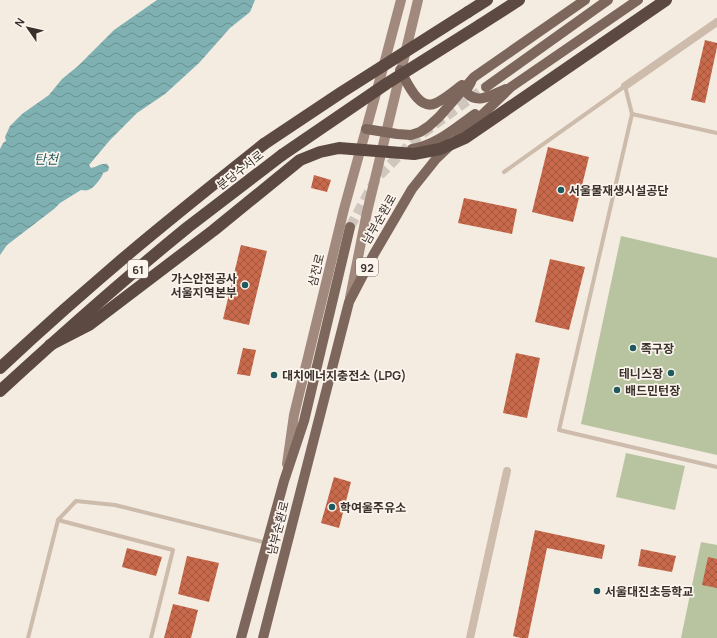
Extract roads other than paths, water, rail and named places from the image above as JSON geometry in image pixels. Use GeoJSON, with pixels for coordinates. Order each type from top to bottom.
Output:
{"type":"FeatureCollection","features":[{"type":"Feature","properties":{"kind":"highway"},"geometry":{"type":"LineString","coordinates":[[468,12],[484,0]]}},
{"type":"Feature","properties":{"kind":"highway","name":"분당수서로"},"geometry":{"type":"LineString","coordinates":[[0,368],[132,251],[264,144],[342,92],[487,0]]}},
{"type":"Feature","properties":{"kind":"highway","name":"분당수서로"},"geometry":{"type":"LineString","coordinates":[[0,391],[50,345],[165,247],[282,155],[386,84],[519,0]]}},
{"type":"Feature","properties":{"kind":"highway"},"geometry":{"type":"LineString","coordinates":[[50,345],[89,325],[214,230],[300,160],[320,152],[339,148],[414,154],[440,149],[465,138],[666,0]]}},
{"type":"Feature","properties":{"kind":"main road","name":"삼전로"},"geometry":{"type":"LineString","coordinates":[[284,481],[294,416],[344,209],[401,0]]}},
{"type":"Feature","properties":{"kind":"main road"},"geometry":{"type":"LineString","coordinates":[[349,302],[367,212],[418,0]]}},
{"type":"Feature","properties":{"kind":"main road"},"geometry":{"type":"LineString","coordinates":[[401,69],[416,96],[424,104],[429,106],[436,104],[585,0]]}},
{"type":"Feature","properties":{"kind":"main road"},"geometry":{"type":"LineString","coordinates":[[486,87],[608,0]]}},
{"type":"Feature","properties":{"kind":"main road","name":"남부순환로"},"geometry":{"type":"LineString","coordinates":[[263,638],[349,302],[374,254],[412,189],[436,159],[512,87],[638,0]]}},
{"type":"Feature","properties":{"kind":"main road"},"geometry":{"type":"LineString","coordinates":[[474,77],[467,89],[467,93],[474,98],[479,99],[512,87]]}},
{"type":"Feature","properties":{"kind":"main road"},"geometry":{"type":"LineString","coordinates":[[366,129],[411,135],[420,132],[439,117],[474,77]]}},
{"type":"Feature","properties":{"kind":"main road"},"geometry":{"type":"LineString","coordinates":[[362,144],[413,149],[423,147],[441,139],[512,87]]}},
{"type":"Feature","properties":{"kind":"main road","name":"남부순환로"},"geometry":{"type":"LineString","coordinates":[[242,638],[284,481],[304,421],[350,227]]}},
{"type":"Feature","properties":{"kind":"street"},"geometry":{"type":"LineString","coordinates":[[625,86],[717,22]]}},
{"type":"Feature","properties":{"kind":"street"},"geometry":{"type":"LineString","coordinates":[[470,638],[507,471]]}},
{"type":"Feature","properties":{"kind":"lane"},"geometry":{"type":"LineString","coordinates":[[504,172],[625,86],[632,114],[559,430],[717,467]]}},
{"type":"Feature","properties":{"kind":"lane"},"geometry":{"type":"LineString","coordinates":[[632,114],[717,133]]}},
{"type":"Feature","properties":{"kind":"lane"},"geometry":{"type":"LineString","coordinates":[[28,638],[58,520],[76,501],[115,505],[267,543]]}},
{"type":"Feature","properties":{"kind":"lane"},"geometry":{"type":"LineString","coordinates":[[58,520],[173,550],[151,638]]}},
{"type":"Feature","properties":{"kind":"water","name":"탄천"},"geometry":{"type":"Polygon","coordinates":[[[157,0],[255,0],[250,12],[230,28],[199,63],[165,94],[137,113],[110,140],[89,165],[91,168],[107,164],[109,167],[108,171],[103,173],[95,186],[87,190],[81,190],[60,203],[7,245],[0,255],[0,149],[6,141],[5,137],[10,126],[22,114],[49,95],[62,79],[78,66],[114,30],[157,0]]]}},
{"type":"Feature","properties":{"kind":"tunnel"},"geometry":{"type":"LineString","coordinates":[[350,227],[376,179],[415,139],[486,87]]}},
{"type":"Feature","properties":{"kind":"place","name":"서울물재생시설공단"},"geometry":{"type":"Point","coordinates":[561,190]}},
{"type":"Feature","properties":{"kind":"place","name":"가스안전공사 서울지역본부"},"geometry":{"type":"Point","coordinates":[245,285]}},
{"type":"Feature","properties":{"kind":"place","name":"족구장"},"geometry":{"type":"Point","coordinates":[633,348]}},
{"type":"Feature","properties":{"kind":"place","name":"테니스장"},"geometry":{"type":"Point","coordinates":[671,373]}},
{"type":"Feature","properties":{"kind":"place","name":"대치에너지충전소 (LPG)"},"geometry":{"type":"Point","coordinates":[274,375]}},
{"type":"Feature","properties":{"kind":"place","name":"배드민턴장"},"geometry":{"type":"Point","coordinates":[617,390]}},
{"type":"Feature","properties":{"kind":"place","name":"학여울주유소"},"geometry":{"type":"Point","coordinates":[332,507]}},
{"type":"Feature","properties":{"kind":"place","name":"서울대진초등학교"},"geometry":{"type":"Point","coordinates":[597,591]}}]}
